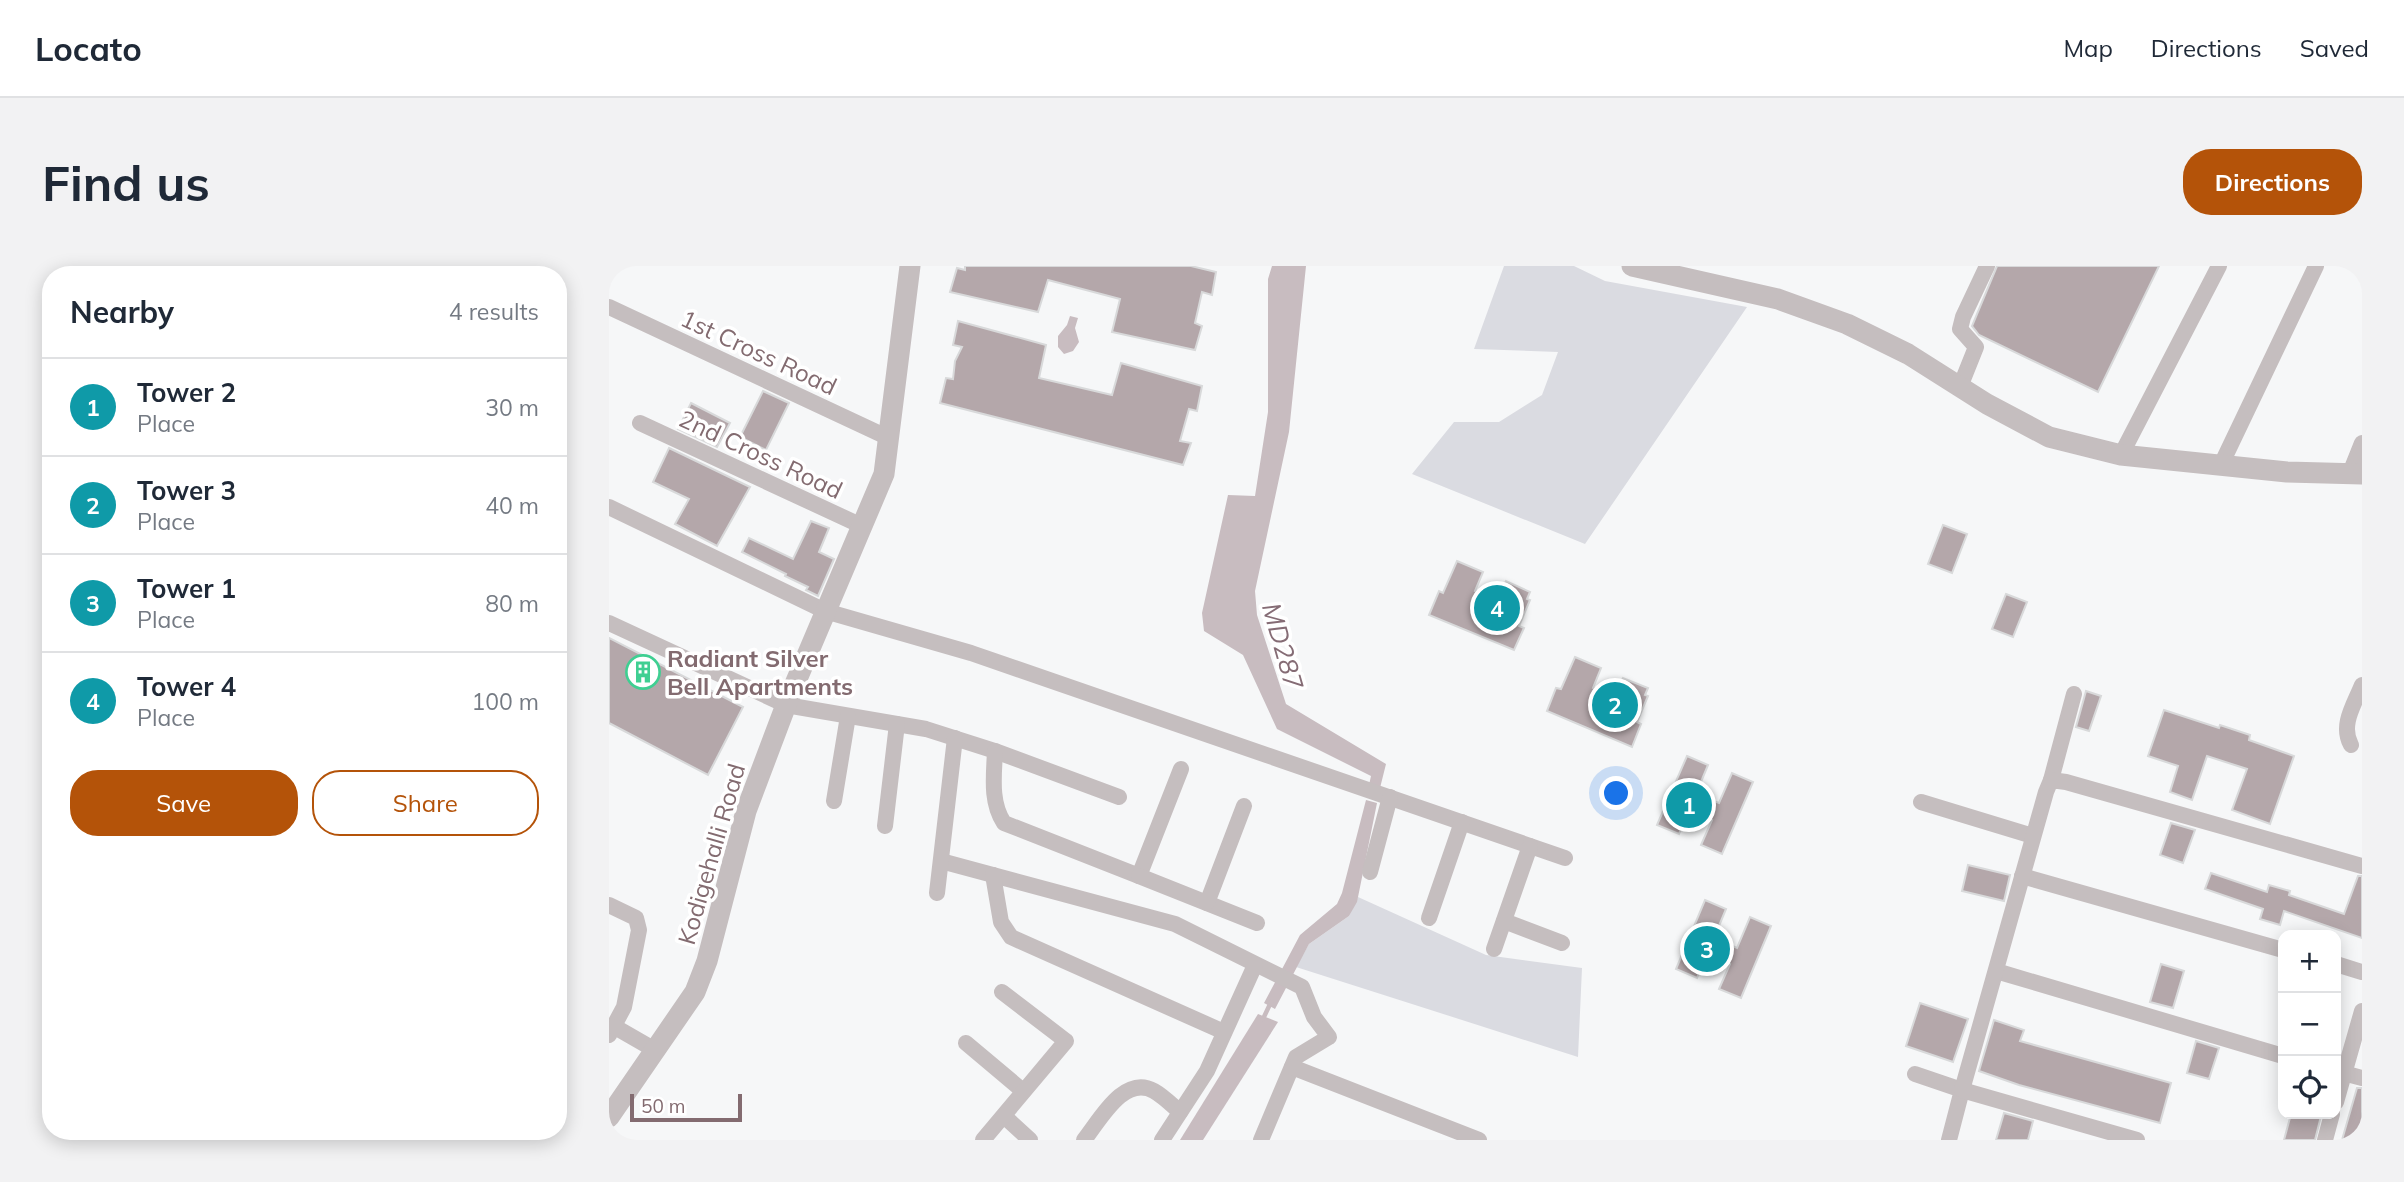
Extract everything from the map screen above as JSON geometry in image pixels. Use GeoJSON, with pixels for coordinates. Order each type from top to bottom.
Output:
{"type":"FeatureCollection","features":[{"type":"Feature","properties":{"kind":"street","name":"Kodigehalli Road"},"geometry":{"type":"LineString","coordinates":[[609,1117],[695,992],[707,961],[746,811],[786,705],[884,474],[910,266]]}},
{"type":"Feature","properties":{"kind":"street"},"geometry":{"type":"LineString","coordinates":[[1632,266],[1779,299],[1847,324],[1908,354],[2049,437],[2122,455],[2287,472],[2356,474],[2362,443]]}},
{"type":"Feature","properties":{"kind":"street"},"geometry":{"type":"LineString","coordinates":[[1960,387],[1976,347],[1960,329],[1987,266]]}},
{"type":"Feature","properties":{"kind":"street"},"geometry":{"type":"LineString","coordinates":[[2122,455],[2219,266]]}},
{"type":"Feature","properties":{"kind":"street"},"geometry":{"type":"LineString","coordinates":[[2221,465],[2316,266]]}},
{"type":"Feature","properties":{"kind":"street","name":"1st Cross Road"},"geometry":{"type":"LineString","coordinates":[[609,307],[889,438]]}},
{"type":"Feature","properties":{"kind":"street","name":"2nd Cross Road"},"geometry":{"type":"LineString","coordinates":[[641,423],[862,526]]}},
{"type":"Feature","properties":{"kind":"street"},"geometry":{"type":"LineString","coordinates":[[609,507],[825,611],[971,653],[1565,858]]}},
{"type":"Feature","properties":{"kind":"street"},"geometry":{"type":"LineString","coordinates":[[609,624],[786,705],[926,729],[996,751],[1119,797]]}},
{"type":"Feature","properties":{"kind":"street"},"geometry":{"type":"LineString","coordinates":[[2351,746],[2346,737],[2346,723],[2362,685]]}},
{"type":"Feature","properties":{"kind":"street"},"geometry":{"type":"LineString","coordinates":[[1949,1140],[2074,694]]}},
{"type":"Feature","properties":{"kind":"street"},"geometry":{"type":"LineString","coordinates":[[834,802],[848,716]]}},
{"type":"Feature","properties":{"kind":"street"},"geometry":{"type":"LineString","coordinates":[[885,826],[897,724]]}},
{"type":"Feature","properties":{"kind":"street"},"geometry":{"type":"LineString","coordinates":[[937,893],[955,738]]}},
{"type":"Feature","properties":{"kind":"street"},"geometry":{"type":"LineString","coordinates":[[996,751],[995,810],[1004,822],[1257,923]]}},
{"type":"Feature","properties":{"kind":"street"},"geometry":{"type":"LineString","coordinates":[[1139,876],[1181,769]]}},
{"type":"Feature","properties":{"kind":"street"},"geometry":{"type":"LineString","coordinates":[[2051,780],[2362,866]]}},
{"type":"Feature","properties":{"kind":"street"},"geometry":{"type":"LineString","coordinates":[[1370,872],[1390,797]]}},
{"type":"Feature","properties":{"kind":"street"},"geometry":{"type":"LineString","coordinates":[[1921,802],[2033,836]]}},
{"type":"Feature","properties":{"kind":"street"},"geometry":{"type":"LineString","coordinates":[[1207,903],[1244,806]]}},
{"type":"Feature","properties":{"kind":"street"},"geometry":{"type":"LineString","coordinates":[[1429,918],[1462,822]]}},
{"type":"Feature","properties":{"kind":"street"},"geometry":{"type":"LineString","coordinates":[[1494,949],[1530,846]]}},
{"type":"Feature","properties":{"kind":"street"},"geometry":{"type":"LineString","coordinates":[[941,861],[1175,924],[1302,987],[1314,1017],[1329,1037],[1296,1056],[1261,1140]]}},
{"type":"Feature","properties":{"kind":"street"},"geometry":{"type":"LineString","coordinates":[[993,875],[1001,922],[1011,937],[1224,1032]]}},
{"type":"Feature","properties":{"kind":"street"},"geometry":{"type":"LineString","coordinates":[[2022,876],[2278,949]]}},
{"type":"Feature","properties":{"kind":"street"},"geometry":{"type":"LineString","coordinates":[[609,905],[636,918],[639,930],[625,1007],[612,1031],[655,1050]]}},
{"type":"Feature","properties":{"kind":"street"},"geometry":{"type":"LineString","coordinates":[[1504,921],[1562,943]]}},
{"type":"Feature","properties":{"kind":"street"},"geometry":{"type":"LineString","coordinates":[[2341,966],[2362,972]]}},
{"type":"Feature","properties":{"kind":"street"},"geometry":{"type":"LineString","coordinates":[[1162,1140],[1207,1072],[1224,1032],[1261,967]]}},
{"type":"Feature","properties":{"kind":"street"},"geometry":{"type":"LineString","coordinates":[[1996,971],[2278,1055]]}},
{"type":"Feature","properties":{"kind":"street"},"geometry":{"type":"LineString","coordinates":[[983,1140],[1066,1041],[1002,992]]}},
{"type":"Feature","properties":{"kind":"street"},"geometry":{"type":"LineString","coordinates":[[2341,1069],[2362,1011]]}},
{"type":"Feature","properties":{"kind":"street"},"geometry":{"type":"LineString","coordinates":[[966,1043],[1023,1091]]}},
{"type":"Feature","properties":{"kind":"street"},"geometry":{"type":"LineString","coordinates":[[1292,1067],[1479,1140]]}},
{"type":"Feature","properties":{"kind":"street"},"geometry":{"type":"LineString","coordinates":[[2341,1072],[2362,1078]]}},
{"type":"Feature","properties":{"kind":"street"},"geometry":{"type":"LineString","coordinates":[[1915,1073],[1962,1090],[2137,1140]]}},
{"type":"Feature","properties":{"kind":"street"},"geometry":{"type":"LineString","coordinates":[[1084,1140],[1118,1098],[1130,1088],[1137,1086],[1153,1090],[1180,1112]]}},
{"type":"Feature","properties":{"kind":"street"},"geometry":{"type":"LineString","coordinates":[[1003,1116],[1030,1140]]}},
{"type":"Feature","properties":{"kind":"street"},"geometry":{"type":"LineString","coordinates":[[2325,1140],[2331,1119]]}},
{"type":"Feature","properties":{"kind":"shaded area"},"geometry":{"type":"Polygon","coordinates":[[[1272,266],[1306,266],[1289,432],[1255,591],[1257,615],[1286,704],[1386,764],[1380,788],[1369,785],[1371,776],[1277,729],[1243,655],[1204,631],[1202,613],[1228,495],[1255,496],[1268,412],[1268,279],[1272,266]]]}},
{"type":"Feature","properties":{"kind":"shaded area"},"geometry":{"type":"Polygon","coordinates":[[[1504,266],[1574,266],[1605,281],[1747,307],[1585,544],[1412,474],[1454,422],[1499,422],[1542,395],[1558,352],[1474,349],[1504,266]]]}},
{"type":"Feature","properties":{"kind":"shaded area"},"geometry":{"type":"Polygon","coordinates":[[[1070,316],[1078,318],[1075,328],[1079,342],[1073,351],[1064,354],[1058,347],[1058,336],[1070,316]]]}},
{"type":"Feature","properties":{"kind":"shaded area"},"geometry":{"type":"Polygon","coordinates":[[[1366,800],[1377,803],[1357,902],[1349,916],[1309,944],[1275,1009],[1264,1003],[1300,935],[1337,904],[1342,893],[1366,800]]]}},
{"type":"Feature","properties":{"kind":"shaded area"},"geometry":{"type":"Polygon","coordinates":[[[1358,897],[1486,955],[1582,968],[1578,1057],[1296,967],[1309,944],[1349,916],[1358,897]]]}},
{"type":"Feature","properties":{"kind":"shaded area"},"geometry":{"type":"Polygon","coordinates":[[[1258,1014],[1278,1022],[1203,1140],[1180,1140],[1258,1014]]]}},
{"type":"Feature","properties":{"kind":"building"},"geometry":{"type":"Polygon","coordinates":[[[965,266],[1191,266],[1216,272],[1212,295],[1202,292],[1195,323],[1202,326],[1195,350],[1112,332],[1120,299],[1048,280],[1038,312],[950,292],[957,268],[965,270],[965,266]]]}},
{"type":"Feature","properties":{"kind":"building"},"geometry":{"type":"Polygon","coordinates":[[[1997,266],[2159,266],[2098,392],[1979,335],[1972,326],[1997,266]]]}},
{"type":"Feature","properties":{"kind":"building"},"geometry":{"type":"Polygon","coordinates":[[[958,321],[1046,345],[1039,378],[1112,395],[1121,363],[1202,386],[1197,411],[1189,409],[1180,441],[1191,443],[1183,465],[940,403],[946,378],[953,379],[955,361],[962,347],[953,345],[958,321]]]}},
{"type":"Feature","properties":{"kind":"building"},"geometry":{"type":"Polygon","coordinates":[[[763,391],[789,403],[766,450],[740,437],[763,391]]]}},
{"type":"Feature","properties":{"kind":"building"},"geometry":{"type":"Polygon","coordinates":[[[691,403],[730,423],[717,447],[678,429],[691,403]]]}},
{"type":"Feature","properties":{"kind":"building"},"geometry":{"type":"Polygon","coordinates":[[[669,448],[750,487],[717,546],[675,524],[689,499],[653,482],[669,448]]]}},
{"type":"Feature","properties":{"kind":"building"},"geometry":{"type":"Polygon","coordinates":[[[811,521],[829,528],[819,552],[834,559],[818,596],[806,590],[808,587],[785,576],[786,574],[742,552],[749,538],[793,559],[811,521]]]}},
{"type":"Feature","properties":{"kind":"building"},"geometry":{"type":"Polygon","coordinates":[[[1943,525],[1967,534],[1952,573],[1928,564],[1943,525]]]}},
{"type":"Feature","properties":{"kind":"building"},"geometry":{"type":"Polygon","coordinates":[[[1457,561],[1483,572],[1475,591],[1497,601],[1506,581],[1530,592],[1527,599],[1530,600],[1519,626],[1524,628],[1514,650],[1429,615],[1439,591],[1443,593],[1457,561]]]}},
{"type":"Feature","properties":{"kind":"building"},"geometry":{"type":"Polygon","coordinates":[[[2006,594],[2027,602],[2013,637],[1992,629],[2006,594]]]}},
{"type":"Feature","properties":{"kind":"building","name":"Radiant Silver Bell Apartments"},"geometry":{"type":"Polygon","coordinates":[[[609,638],[743,707],[708,775],[609,723],[609,638]]]}},
{"type":"Feature","properties":{"kind":"building"},"geometry":{"type":"Polygon","coordinates":[[[1575,657],[1601,668],[1593,688],[1615,697],[1623,678],[1648,688],[1645,695],[1648,696],[1637,722],[1641,724],[1632,747],[1547,711],[1556,688],[1561,689],[1575,657]]]}},
{"type":"Feature","properties":{"kind":"building"},"geometry":{"type":"Polygon","coordinates":[[[2086,691],[2101,696],[2089,731],[2076,727],[2086,691]]]}},
{"type":"Feature","properties":{"kind":"building"},"geometry":{"type":"Polygon","coordinates":[[[2164,710],[2250,735],[2249,740],[2294,756],[2270,824],[2232,810],[2247,769],[2207,756],[2192,800],[2170,792],[2178,766],[2148,756],[2164,710]]]}},
{"type":"Feature","properties":{"kind":"building"},"geometry":{"type":"Polygon","coordinates":[[[1687,756],[1708,765],[1696,794],[1719,803],[1732,773],[1753,782],[1722,854],[1701,845],[1712,820],[1689,810],[1679,834],[1657,825],[1687,756]]]}},
{"type":"Feature","properties":{"kind":"building"},"geometry":{"type":"Polygon","coordinates":[[[2171,823],[2195,830],[2183,863],[2160,855],[2171,823]]]}},
{"type":"Feature","properties":{"kind":"building"},"geometry":{"type":"Polygon","coordinates":[[[1968,865],[2010,875],[2004,901],[1962,891],[1968,865]]]}},
{"type":"Feature","properties":{"kind":"building"},"geometry":{"type":"Polygon","coordinates":[[[2211,873],[2267,892],[2269,885],[2290,891],[2289,895],[2344,914],[2358,876],[2362,876],[2362,938],[2284,911],[2280,925],[2260,919],[2263,909],[2205,889],[2211,873]]]}},
{"type":"Feature","properties":{"kind":"building"},"geometry":{"type":"Polygon","coordinates":[[[1705,900],[1726,909],[1714,938],[1737,948],[1750,917],[1771,926],[1741,998],[1719,989],[1730,964],[1707,954],[1697,978],[1676,969],[1705,900]]]}},
{"type":"Feature","properties":{"kind":"building"},"geometry":{"type":"Polygon","coordinates":[[[2161,964],[2184,971],[2173,1008],[2150,1002],[2161,964]]]}},
{"type":"Feature","properties":{"kind":"building"},"geometry":{"type":"Polygon","coordinates":[[[1920,1003],[1968,1019],[1953,1062],[1906,1046],[1920,1003]]]}},
{"type":"Feature","properties":{"kind":"building"},"geometry":{"type":"Polygon","coordinates":[[[1994,1020],[2024,1030],[2020,1041],[2171,1083],[2160,1123],[2019,1085],[1979,1071],[1994,1020]]]}},
{"type":"Feature","properties":{"kind":"building"},"geometry":{"type":"Polygon","coordinates":[[[2196,1041],[2219,1048],[2209,1079],[2187,1073],[2196,1041]]]}},
{"type":"Feature","properties":{"kind":"building"},"geometry":{"type":"Polygon","coordinates":[[[2357,1088],[2362,1088],[2362,1140],[2342,1140],[2357,1088]]]}},
{"type":"Feature","properties":{"kind":"building"},"geometry":{"type":"Polygon","coordinates":[[[2004,1113],[2033,1121],[2028,1140],[1996,1140],[2004,1113]]]}},
{"type":"Feature","properties":{"kind":"building"},"geometry":{"type":"Polygon","coordinates":[[[2290,1119],[2320,1119],[2315,1140],[2284,1140],[2290,1119]]]}},
{"type":"Feature","properties":{"kind":"waterway","name":"MD287"},"geometry":{"type":"LineString","coordinates":[[1263,1019],[1271,1002]]}},
{"type":"Feature","properties":{"kind":"place","name":"Tower 4"},"geometry":{"type":"Point","coordinates":[1497,608]}},
{"type":"Feature","properties":{"kind":"place","name":"Radiant Silver Bell Apartments"},"geometry":{"type":"Point","coordinates":[643,672]}},
{"type":"Feature","properties":{"kind":"place","name":"Tower 3"},"geometry":{"type":"Point","coordinates":[1615,705]}},
{"type":"Feature","properties":{"kind":"place","name":"Tower 2"},"geometry":{"type":"Point","coordinates":[1689,805]}},
{"type":"Feature","properties":{"kind":"place","name":"Tower 1"},"geometry":{"type":"Point","coordinates":[1707,949]}}]}
